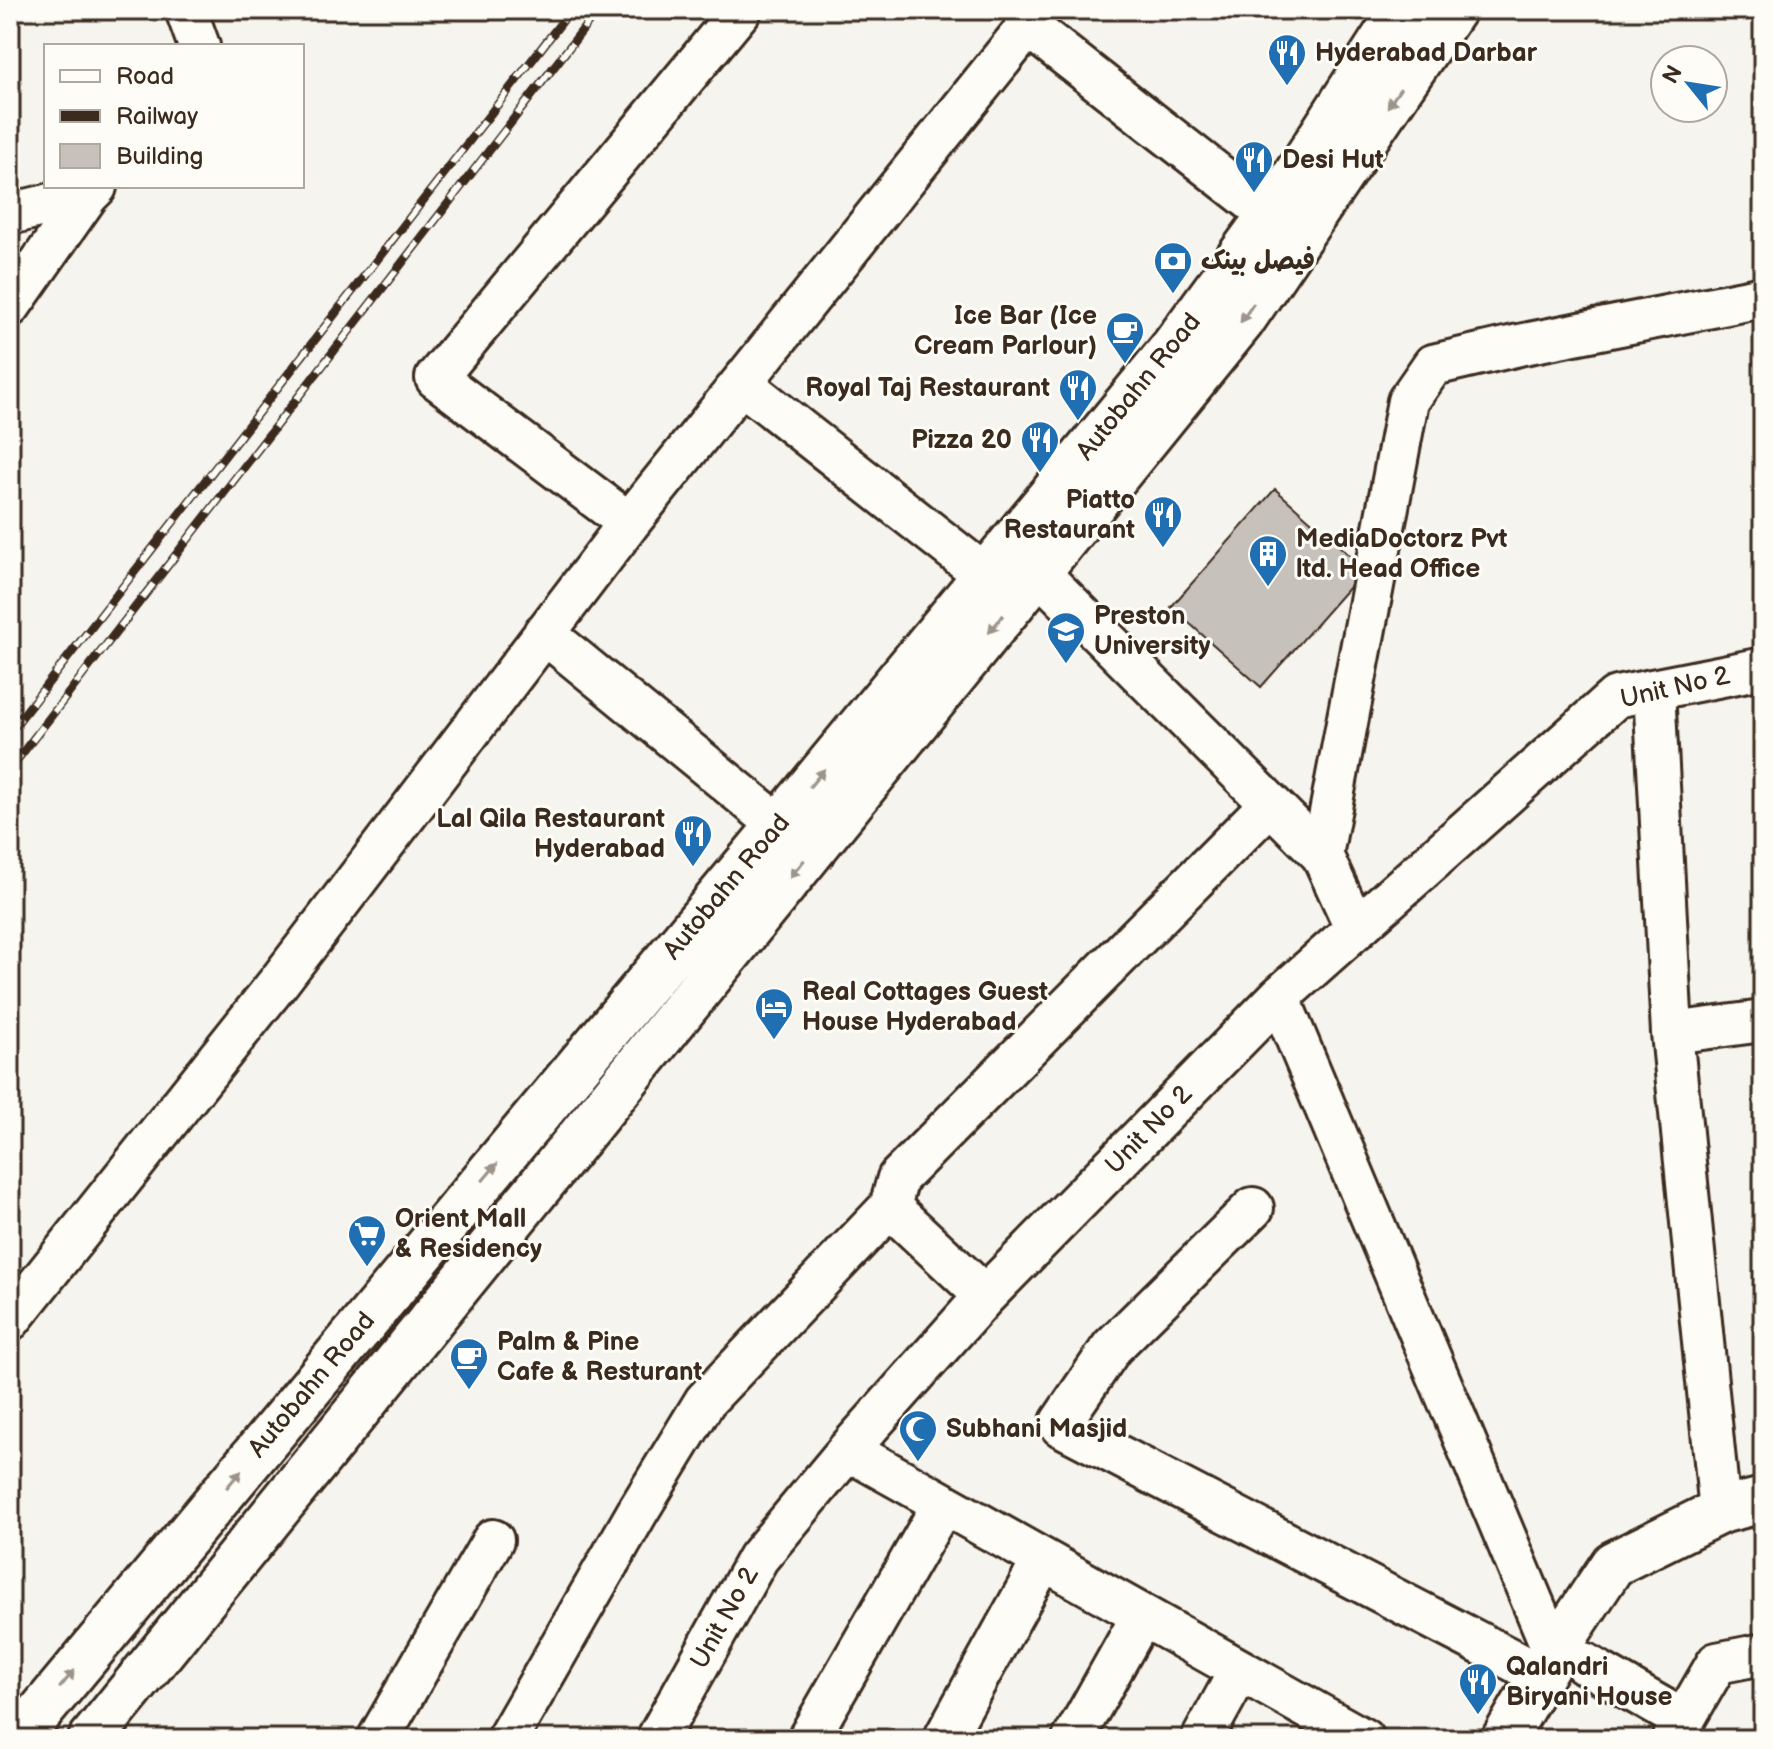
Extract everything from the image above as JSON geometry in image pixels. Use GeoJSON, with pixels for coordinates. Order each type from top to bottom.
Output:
{"type":"FeatureCollection","features":[{"type":"Feature","properties":{"kind":"main road","name":"Autobahn Road"},"geometry":{"type":"LineString","coordinates":[[91,1739],[1242,321],[1453,10]]}},
{"type":"Feature","properties":{"kind":"main road","name":"Autobahn Road"},"geometry":{"type":"LineString","coordinates":[[18,1739],[1171,350],[1270,215],[1397,12]]}},
{"type":"Feature","properties":{"kind":"main road"},"geometry":{"type":"LineString","coordinates":[[1504,1739],[1559,1663],[1613,1564],[1720,1511],[1763,1500]]}},
{"type":"Feature","properties":{"kind":"street"},"geometry":{"type":"LineString","coordinates":[[186,10],[198,44]]}},
{"type":"Feature","properties":{"kind":"street"},"geometry":{"type":"LineString","coordinates":[[629,523],[436,378],[741,10]]}},
{"type":"Feature","properties":{"kind":"street"},"geometry":{"type":"LineString","coordinates":[[10,1320],[278,983],[629,523],[742,384],[1018,18],[1270,215]]}},
{"type":"Feature","properties":{"kind":"street"},"geometry":{"type":"LineString","coordinates":[[10,214],[93,190]]}},
{"type":"Feature","properties":{"kind":"street"},"geometry":{"type":"LineString","coordinates":[[10,306],[93,190]]}},
{"type":"Feature","properties":{"kind":"street"},"geometry":{"type":"LineString","coordinates":[[1322,855],[1408,401],[1433,365],[1763,297]]}},
{"type":"Feature","properties":{"kind":"street"},"geometry":{"type":"LineString","coordinates":[[742,384],[985,575]]}},
{"type":"Feature","properties":{"kind":"street"},"geometry":{"type":"LineString","coordinates":[[1038,572],[1322,855],[1356,929]]}},
{"type":"Feature","properties":{"kind":"street"},"geometry":{"type":"LineString","coordinates":[[544,633],[779,825]]}},
{"type":"Feature","properties":{"kind":"street","name":"Unit No 2"},"geometry":{"type":"LineString","coordinates":[[657,1739],[758,1558],[848,1450],[985,1296],[1279,997],[1616,697],[1763,668]]}},
{"type":"Feature","properties":{"kind":"street"},"geometry":{"type":"LineString","coordinates":[[1654,690],[1672,1033],[1720,1511]]}},
{"type":"Feature","properties":{"kind":"street"},"geometry":{"type":"LineString","coordinates":[[507,1739],[705,1401],[890,1207],[898,1178],[1270,804]]}},
{"type":"Feature","properties":{"kind":"street"},"geometry":{"type":"LineString","coordinates":[[1279,997],[1559,1663]]}},
{"type":"Feature","properties":{"kind":"street"},"geometry":{"type":"LineString","coordinates":[[1672,1033],[1763,1021]]}},
{"type":"Feature","properties":{"kind":"street"},"geometry":{"type":"LineString","coordinates":[[890,1207],[985,1296]]}},
{"type":"Feature","properties":{"kind":"street"},"geometry":{"type":"LineString","coordinates":[[1253,1208],[1112,1347],[1061,1426],[1559,1663],[1678,1730],[1717,1663],[1763,1654]]}},
{"type":"Feature","properties":{"kind":"street"},"geometry":{"type":"LineString","coordinates":[[848,1450],[1240,1670],[1322,1729],[1363,1739]]}},
{"type":"Feature","properties":{"kind":"street"},"geometry":{"type":"LineString","coordinates":[[808,1739],[943,1504]]}},
{"type":"Feature","properties":{"kind":"street"},"geometry":{"type":"LineString","coordinates":[[378,1739],[493,1540]]}},
{"type":"Feature","properties":{"kind":"street"},"geometry":{"type":"LineString","coordinates":[[944,1739],[1043,1560]]}},
{"type":"Feature","properties":{"kind":"street"},"geometry":{"type":"LineString","coordinates":[[1073,1739],[1142,1616]]}},
{"type":"Feature","properties":{"kind":"street"},"geometry":{"type":"LineString","coordinates":[[1202,1739],[1240,1670]]}},
{"type":"Feature","properties":{"kind":"building","name":"MediaDoctorz Pvt ltd. Head Office"},"geometry":{"type":"Polygon","coordinates":[[[1275,489],[1365,569],[1261,687],[1171,607],[1275,489]]]}},
{"type":"Feature","properties":{"kind":"railway"},"geometry":{"type":"LineString","coordinates":[[10,732],[571,10]]}},
{"type":"Feature","properties":{"kind":"railway"},"geometry":{"type":"LineString","coordinates":[[10,769],[598,10]]}},
{"type":"Feature","properties":{"kind":"place","name":"Hyderabad Darbar"},"geometry":{"type":"Point","coordinates":[1287,87]}},
{"type":"Feature","properties":{"kind":"place","name":"Desi Hut"},"geometry":{"type":"Point","coordinates":[1254,194]}},
{"type":"Feature","properties":{"kind":"place","name":"فیصل بینک"},"geometry":{"type":"Point","coordinates":[1173,295]}},
{"type":"Feature","properties":{"kind":"place","name":"Ice Bar (Ice Cream Parlour)"},"geometry":{"type":"Point","coordinates":[1125,365]}},
{"type":"Feature","properties":{"kind":"place","name":"Royal Taj Restaurant"},"geometry":{"type":"Point","coordinates":[1078,422]}},
{"type":"Feature","properties":{"kind":"place","name":"Pizza 20"},"geometry":{"type":"Point","coordinates":[1040,474]}},
{"type":"Feature","properties":{"kind":"place","name":"Piatto Restaurant"},"geometry":{"type":"Point","coordinates":[1163,549]}},
{"type":"Feature","properties":{"kind":"place","name":"MediaDoctorz Pvt ltd. Head Office"},"geometry":{"type":"Point","coordinates":[1268,588]}},
{"type":"Feature","properties":{"kind":"place","name":"Preston University"},"geometry":{"type":"Point","coordinates":[1066,665]}},
{"type":"Feature","properties":{"kind":"place","name":"Lal Qila Restaurant Hyderabad"},"geometry":{"type":"Point","coordinates":[693,868]}},
{"type":"Feature","properties":{"kind":"place","name":"Real Cottages Guest House Hyderabad"},"geometry":{"type":"Point","coordinates":[774,1041]}},
{"type":"Feature","properties":{"kind":"place","name":"Orient Mall & Residency"},"geometry":{"type":"Point","coordinates":[367,1268]}},
{"type":"Feature","properties":{"kind":"place","name":"Palm & Pine Cafe & Resturant"},"geometry":{"type":"Point","coordinates":[469,1391]}},
{"type":"Feature","properties":{"kind":"place","name":"Subhani Masjid"},"geometry":{"type":"Point","coordinates":[918,1463]}},
{"type":"Feature","properties":{"kind":"place","name":"Qalandri Biryani House"},"geometry":{"type":"Point","coordinates":[1478,1716]}}]}
